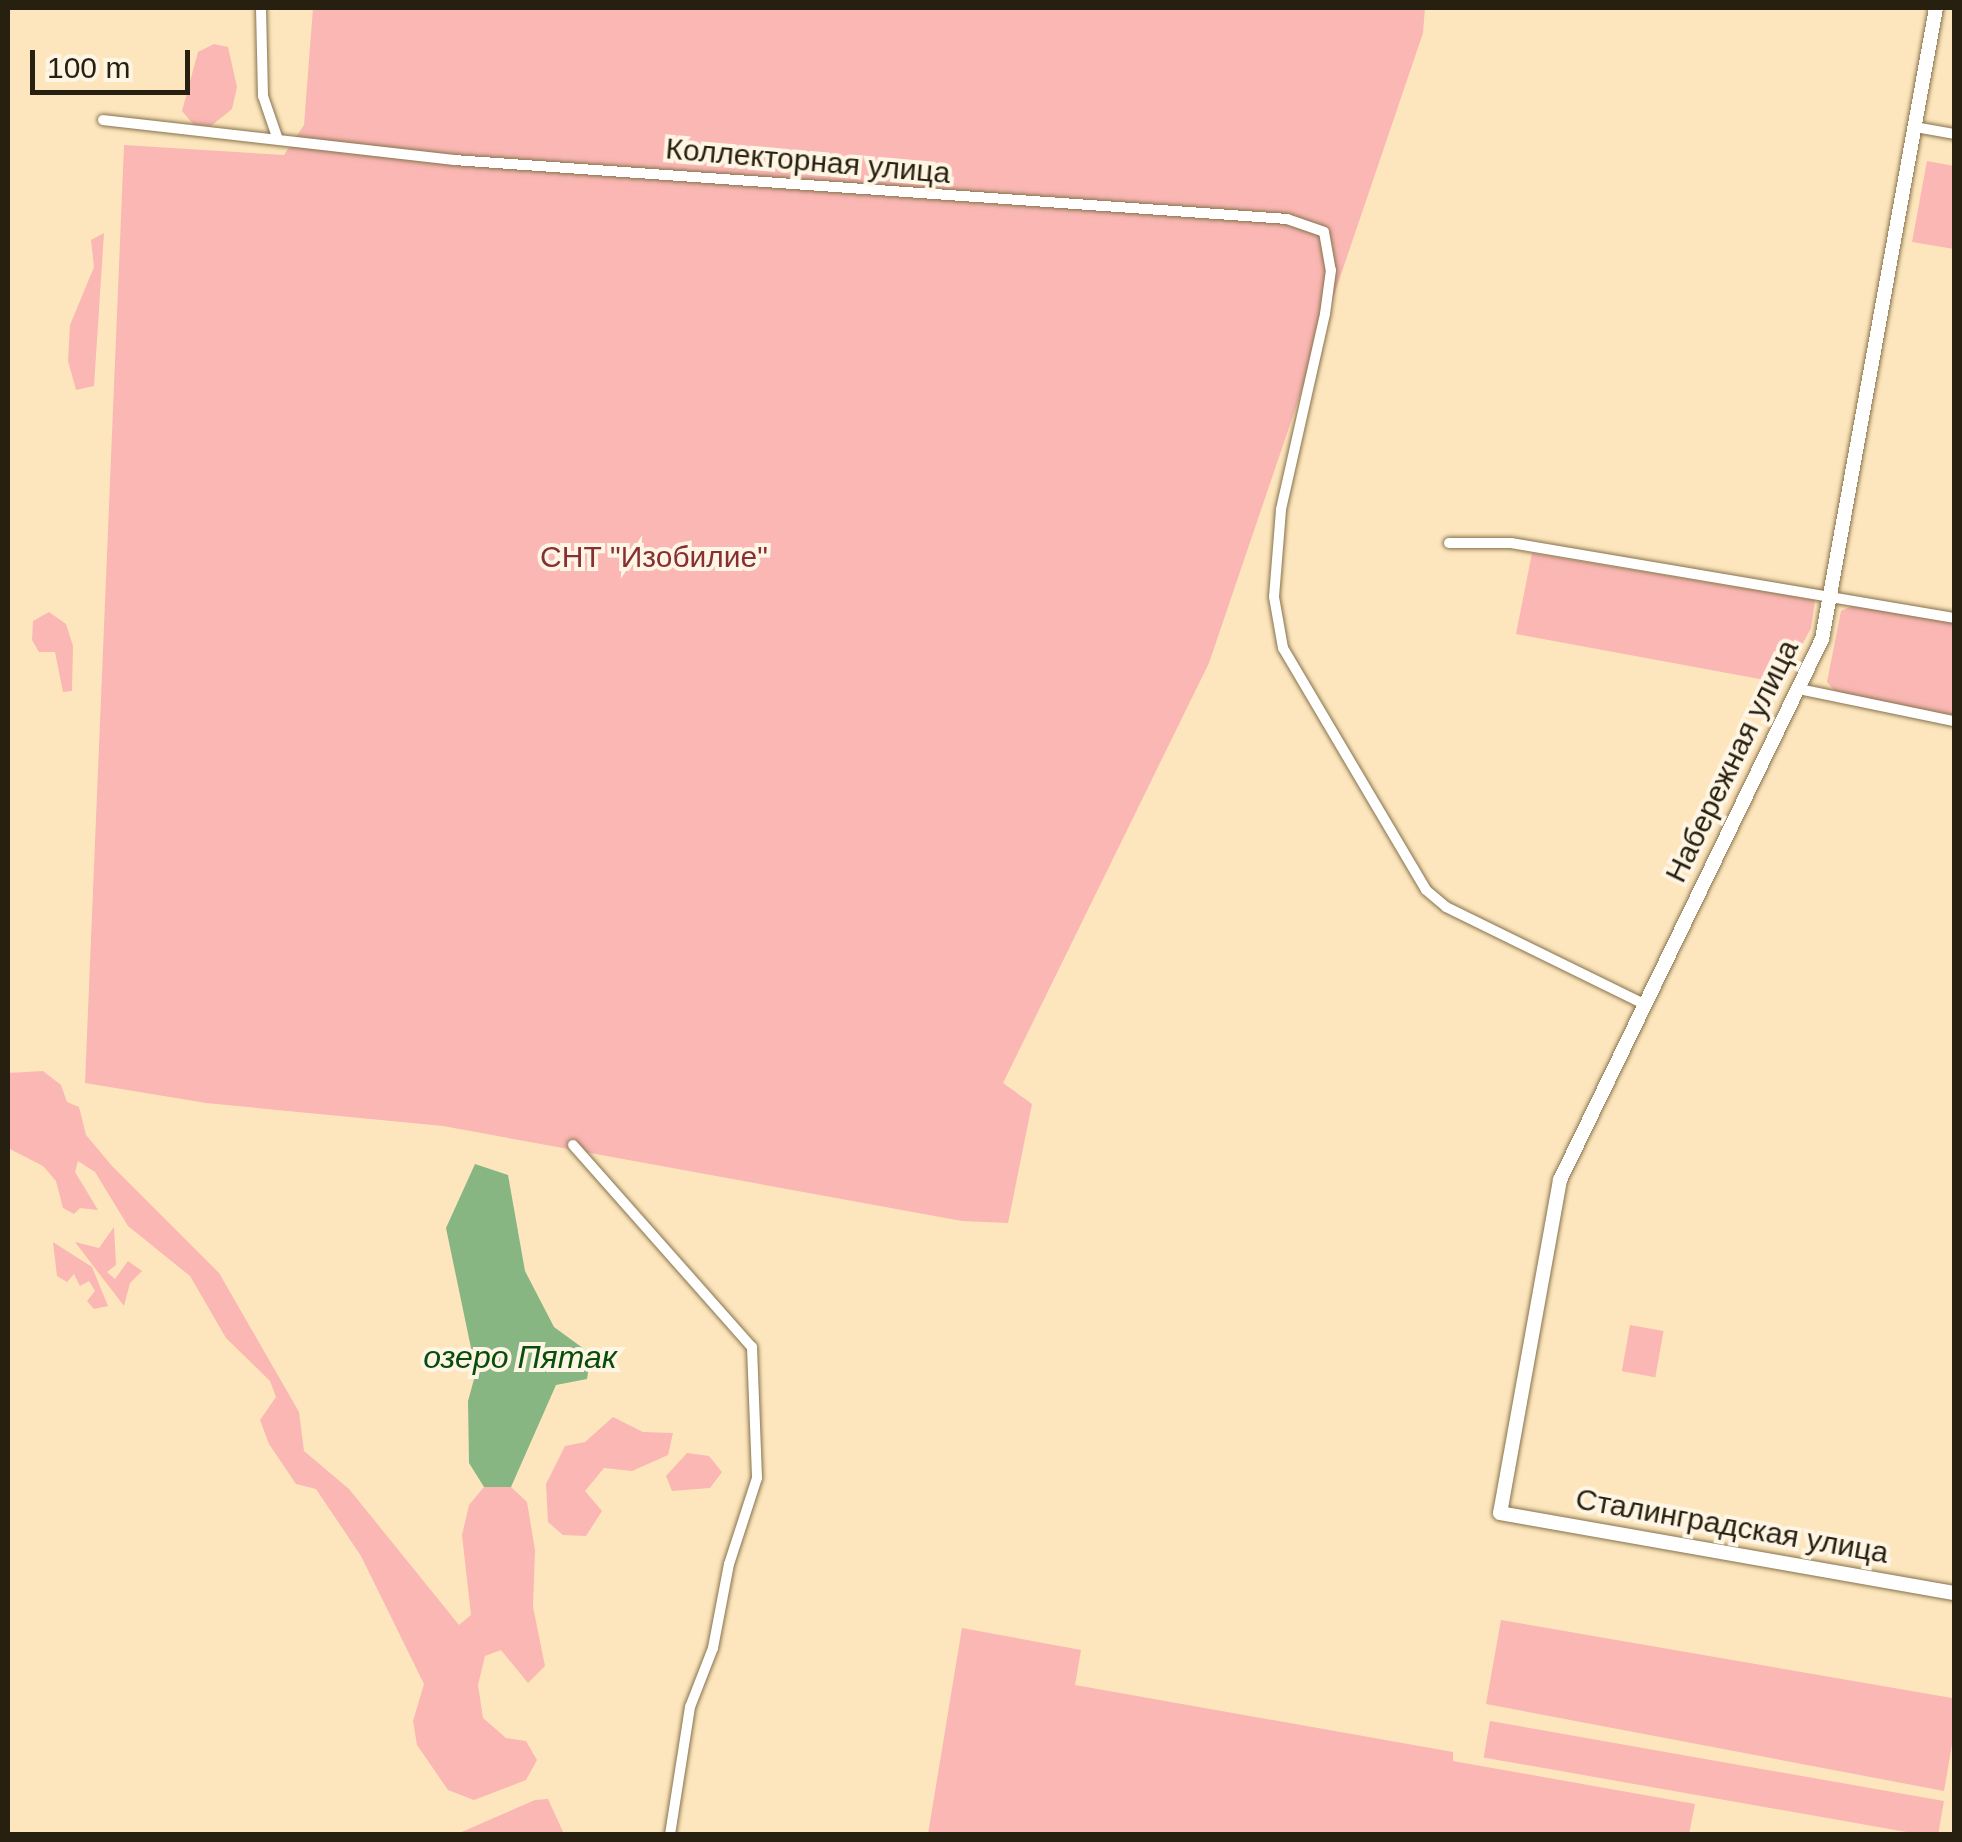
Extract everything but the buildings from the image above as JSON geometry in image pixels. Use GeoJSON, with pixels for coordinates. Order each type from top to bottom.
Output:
{"type":"FeatureCollection","features":[{"type":"Feature","properties":{"kind":"street"},"geometry":{"type":"LineString","coordinates":[[261,8],[263,96],[277,137]]}},
{"type":"Feature","properties":{"kind":"street","name":"Набережная улица"},"geometry":{"type":"LineString","coordinates":[[1500,1513],[1560,1180],[1799,689],[1833,597],[1936,8]]}},
{"type":"Feature","properties":{"kind":"street","name":"Коллекторная улица"},"geometry":{"type":"LineString","coordinates":[[103,120],[277,137],[297,147],[454,160],[1287,218],[1324,232],[1329,242],[1325,314],[1280,510],[1274,597],[1284,648],[1426,890],[1446,907],[1644,1004]]}},
{"type":"Feature","properties":{"kind":"street"},"geometry":{"type":"LineString","coordinates":[[1915,127],[1954,134]]}},
{"type":"Feature","properties":{"kind":"street"},"geometry":{"type":"LineString","coordinates":[[1449,543],[1511,543],[1954,618]]}},
{"type":"Feature","properties":{"kind":"street"},"geometry":{"type":"LineString","coordinates":[[1799,689],[1954,721]]}},
{"type":"Feature","properties":{"kind":"street"},"geometry":{"type":"LineString","coordinates":[[573,1145],[752,1347],[748,1374],[757,1478],[729,1564],[714,1648],[690,1707],[670,1834]]}},
{"type":"Feature","properties":{"kind":"street","name":"Сталинградская улица"},"geometry":{"type":"LineString","coordinates":[[1500,1513],[1954,1593]]}},
{"type":"Feature","properties":{"kind":"green space","name":"СНТ \"Изобилие\""},"geometry":{"type":"Polygon","coordinates":[[[313,8],[1425,8],[1423,33],[1209,663],[1003,1083],[1032,1104],[1008,1223],[962,1221],[443,1126],[206,1103],[85,1083],[124,145],[284,155],[304,125],[313,8]]]}},
{"type":"Feature","properties":{"kind":"green space"},"geometry":{"type":"Polygon","coordinates":[[[214,44],[228,47],[237,87],[232,109],[211,126],[194,125],[182,111],[198,52],[214,44]]]}},
{"type":"Feature","properties":{"kind":"green space"},"geometry":{"type":"Polygon","coordinates":[[[1927,161],[1954,166],[1954,249],[1912,242],[1927,161]]]}},
{"type":"Feature","properties":{"kind":"green space"},"geometry":{"type":"Polygon","coordinates":[[[104,233],[94,386],[76,390],[68,361],[70,325],[94,267],[91,240],[104,233]]]}},
{"type":"Feature","properties":{"kind":"green space"},"geometry":{"type":"Polygon","coordinates":[[[1532,553],[1815,600],[1811,628],[1782,683],[1516,634],[1532,553]]]}},
{"type":"Feature","properties":{"kind":"green space"},"geometry":{"type":"Polygon","coordinates":[[[1854,605],[1954,620],[1954,716],[1838,695],[1827,682],[1841,611],[1854,605]]]}},
{"type":"Feature","properties":{"kind":"green space"},"geometry":{"type":"Polygon","coordinates":[[[49,612],[66,624],[73,646],[72,691],[63,692],[55,652],[39,652],[32,640],[33,621],[49,612]]]}},
{"type":"Feature","properties":{"kind":"green space"},"geometry":{"type":"Polygon","coordinates":[[[43,1071],[61,1085],[67,1102],[79,1107],[86,1135],[112,1166],[219,1273],[299,1412],[304,1451],[349,1489],[459,1625],[471,1615],[462,1535],[469,1505],[484,1487],[511,1487],[527,1502],[535,1550],[533,1607],[545,1666],[528,1683],[501,1650],[485,1656],[478,1685],[483,1718],[506,1738],[526,1741],[537,1760],[526,1780],[474,1800],[448,1790],[417,1745],[413,1721],[424,1684],[361,1556],[316,1489],[296,1484],[269,1444],[260,1420],[276,1397],[270,1381],[226,1338],[190,1276],[128,1226],[95,1172],[78,1161],[75,1172],[98,1210],[80,1208],[74,1214],[63,1208],[56,1181],[43,1166],[8,1148],[8,1073],[43,1071]]]}},
{"type":"Feature","properties":{"kind":"green space"},"geometry":{"type":"Polygon","coordinates":[[[114,1227],[116,1265],[107,1272],[115,1279],[128,1261],[142,1271],[130,1283],[124,1306],[75,1242],[99,1248],[114,1227]]]}},
{"type":"Feature","properties":{"kind":"green space"},"geometry":{"type":"Polygon","coordinates":[[[53,1242],[92,1267],[108,1306],[94,1309],[87,1301],[95,1291],[89,1281],[80,1286],[74,1274],[67,1282],[57,1276],[53,1242]]]}},
{"type":"Feature","properties":{"kind":"green space"},"geometry":{"type":"Polygon","coordinates":[[[1630,1325],[1663,1331],[1655,1377],[1622,1371],[1630,1325]]]}},
{"type":"Feature","properties":{"kind":"green space"},"geometry":{"type":"Polygon","coordinates":[[[613,1417],[643,1432],[673,1433],[668,1455],[632,1471],[604,1468],[585,1491],[602,1511],[586,1536],[563,1535],[548,1522],[546,1484],[565,1446],[585,1442],[613,1417]]]}},
{"type":"Feature","properties":{"kind":"green space"},"geometry":{"type":"Polygon","coordinates":[[[687,1453],[709,1456],[722,1472],[710,1488],[672,1491],[666,1476],[687,1453]]]}},
{"type":"Feature","properties":{"kind":"green space"},"geometry":{"type":"Polygon","coordinates":[[[1501,1620],[1952,1698],[1954,1733],[1944,1791],[1486,1704],[1501,1620]]]}},
{"type":"Feature","properties":{"kind":"green space"},"geometry":{"type":"Polygon","coordinates":[[[962,1628],[1081,1650],[1075,1685],[1453,1752],[1453,1761],[1695,1804],[1689,1834],[928,1834],[962,1628]]]}},
{"type":"Feature","properties":{"kind":"green space"},"geometry":{"type":"Polygon","coordinates":[[[1490,1721],[1944,1801],[1938,1834],[1918,1834],[1484,1757],[1490,1721]]]}},
{"type":"Feature","properties":{"kind":"green space"},"geometry":{"type":"Polygon","coordinates":[[[548,1799],[564,1834],[457,1834],[535,1800],[548,1799]]]}},
{"type":"Feature","properties":{"kind":"water","name":"озеро Пятак"},"geometry":{"type":"Polygon","coordinates":[[[475,1164],[508,1175],[525,1271],[554,1327],[591,1354],[587,1379],[556,1385],[511,1487],[484,1487],[469,1463],[468,1401],[476,1372],[446,1228],[475,1164]]]}}]}
